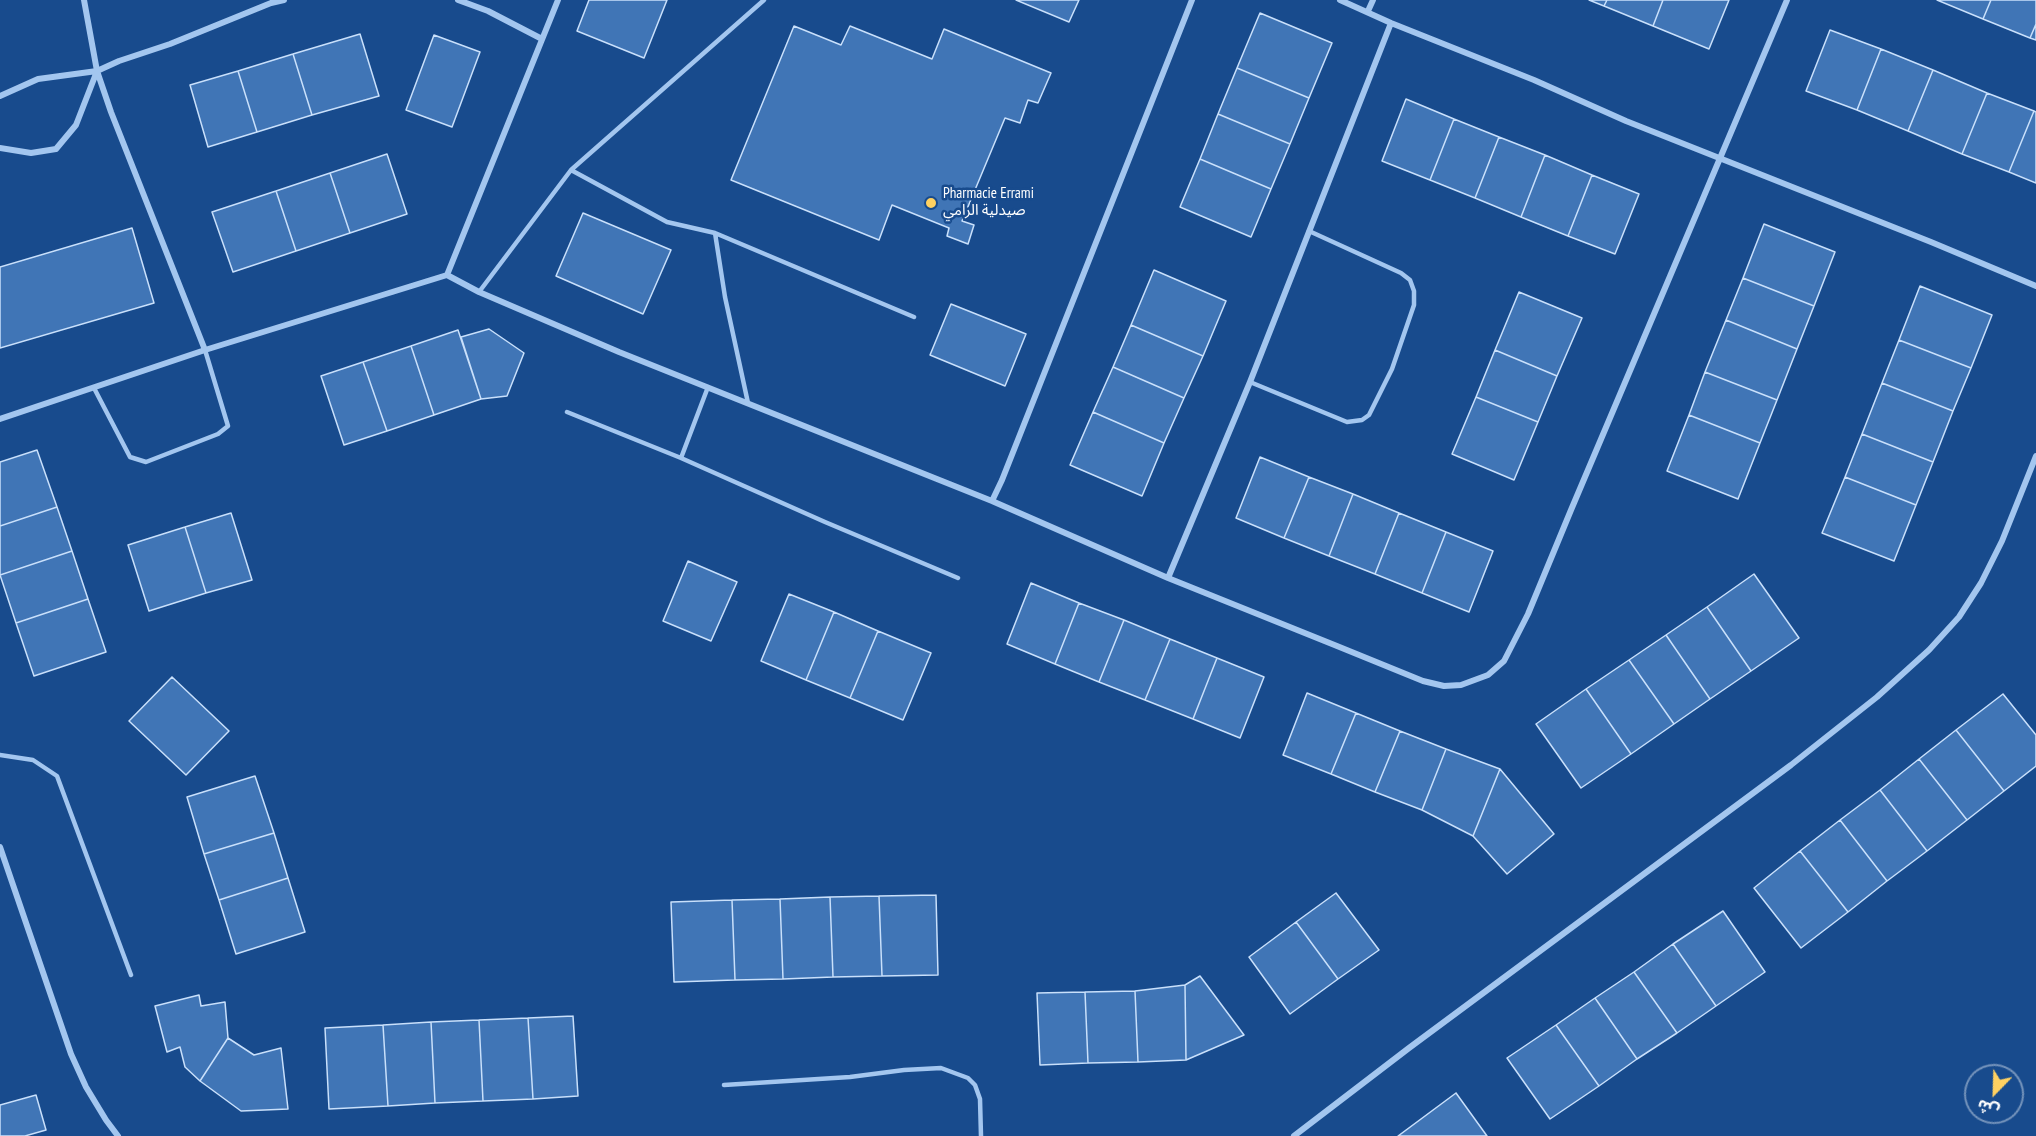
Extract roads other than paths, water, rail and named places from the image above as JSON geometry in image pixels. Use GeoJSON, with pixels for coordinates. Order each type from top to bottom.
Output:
{"type":"FeatureCollection","features":[{"type":"Feature","properties":{"kind":"street"},"geometry":{"type":"LineString","coordinates":[[84,0],[97,72],[205,350]]}},
{"type":"Feature","properties":{"kind":"street"},"geometry":{"type":"LineString","coordinates":[[0,96],[38,79],[97,72],[118,61],[170,44],[270,2],[284,0]]}},
{"type":"Feature","properties":{"kind":"street"},"geometry":{"type":"LineString","coordinates":[[458,0],[488,11],[542,39]]}},
{"type":"Feature","properties":{"kind":"street"},"geometry":{"type":"LineString","coordinates":[[447,275],[558,0]]}},
{"type":"Feature","properties":{"kind":"street"},"geometry":{"type":"LineString","coordinates":[[992,501],[1192,0]]}},
{"type":"Feature","properties":{"kind":"street"},"geometry":{"type":"LineString","coordinates":[[1340,0],[1391,23],[1534,80],[1626,121],[2036,286]]}},
{"type":"Feature","properties":{"kind":"street"},"geometry":{"type":"LineString","coordinates":[[1368,11],[1372,0]]}},
{"type":"Feature","properties":{"kind":"street"},"geometry":{"type":"LineString","coordinates":[[0,419],[205,350],[447,275],[478,292],[619,352],[992,501],[1168,578],[1423,681],[1444,686],[1461,685],[1488,675],[1504,661],[1528,614],[1787,0]]}},
{"type":"Feature","properties":{"kind":"street"},"geometry":{"type":"LineString","coordinates":[[1168,578],[1250,382],[1391,23]]}},
{"type":"Feature","properties":{"kind":"street"},"geometry":{"type":"LineString","coordinates":[[0,148],[31,153],[56,148],[76,125],[97,72]]}},
{"type":"Feature","properties":{"kind":"street"},"geometry":{"type":"LineString","coordinates":[[1294,1136],[1791,765],[1877,697],[1929,650],[1959,617],[1982,584],[2036,456]]}},
{"type":"Feature","properties":{"kind":"street"},"geometry":{"type":"LineString","coordinates":[[0,847],[71,1054],[86,1087],[118,1136]]}},
{"type":"Feature","properties":{"kind":"lane"},"geometry":{"type":"LineString","coordinates":[[478,292],[571,170],[764,0]]}},
{"type":"Feature","properties":{"kind":"lane"},"geometry":{"type":"LineString","coordinates":[[571,170],[667,222],[715,233],[914,317]]}},
{"type":"Feature","properties":{"kind":"lane"},"geometry":{"type":"LineString","coordinates":[[1250,382],[1347,422],[1362,420],[1369,416],[1392,369],[1414,305],[1414,291],[1410,280],[1401,273],[1309,231]]}},
{"type":"Feature","properties":{"kind":"lane"},"geometry":{"type":"LineString","coordinates":[[715,233],[748,403]]}},
{"type":"Feature","properties":{"kind":"lane"},"geometry":{"type":"LineString","coordinates":[[94,388],[130,457],[146,462],[218,434],[228,426],[205,350]]}},
{"type":"Feature","properties":{"kind":"lane"},"geometry":{"type":"LineString","coordinates":[[681,458],[708,387]]}},
{"type":"Feature","properties":{"kind":"lane"},"geometry":{"type":"LineString","coordinates":[[567,412],[681,458],[958,578]]}},
{"type":"Feature","properties":{"kind":"lane"},"geometry":{"type":"LineString","coordinates":[[0,755],[33,760],[57,776],[131,975]]}},
{"type":"Feature","properties":{"kind":"lane"},"geometry":{"type":"LineString","coordinates":[[724,1084],[850,1077],[941,1068],[968,1078],[975,1085],[980,1099],[981,1136]]}},
{"type":"Feature","properties":{"kind":"place","name":"Pharmacie Errami صيدلية الرامي"},"geometry":{"type":"Point","coordinates":[931,203]}}]}
